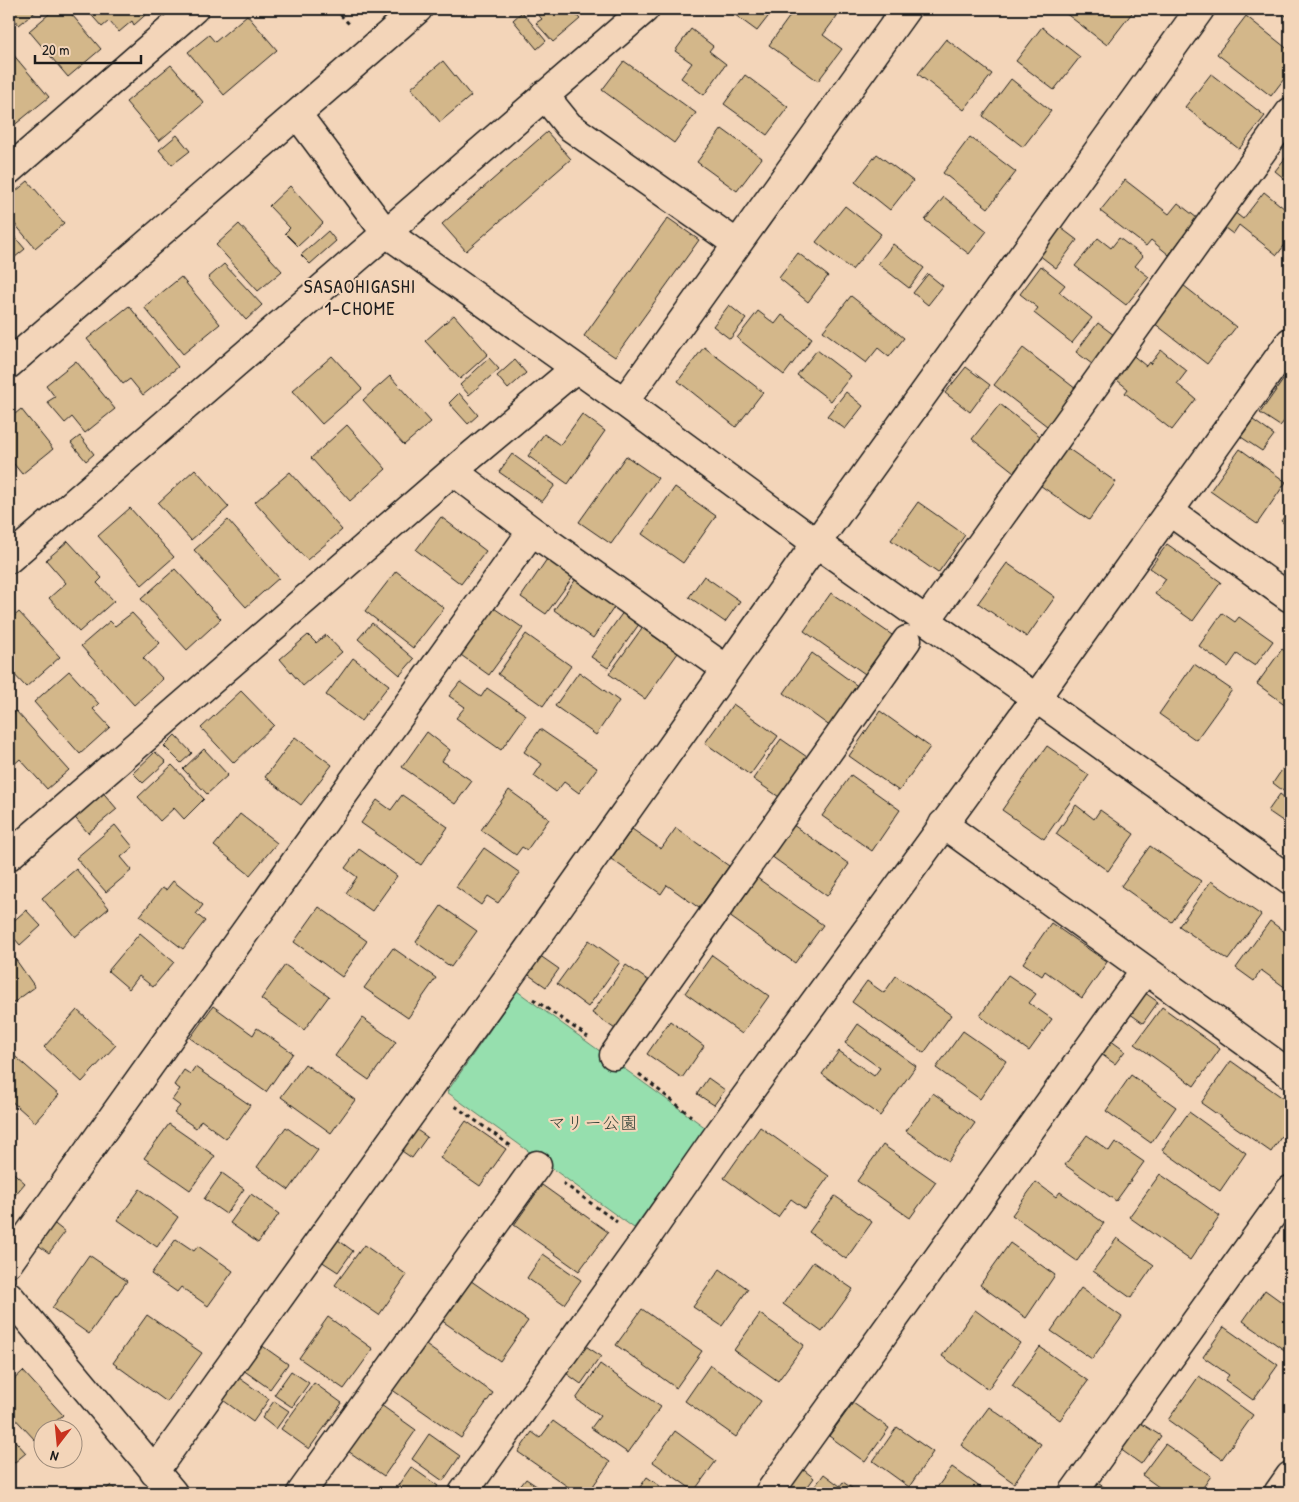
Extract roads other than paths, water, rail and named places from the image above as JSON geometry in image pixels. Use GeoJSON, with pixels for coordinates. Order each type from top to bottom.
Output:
{"type":"FeatureCollection","features":[{"type":"Feature","properties":{"kind":"street"},"geometry":{"type":"LineString","coordinates":[[9,170],[194,9]]}},
{"type":"Feature","properties":{"kind":"street"},"geometry":{"type":"LineString","coordinates":[[9,364],[418,9]]}},
{"type":"Feature","properties":{"kind":"street"},"geometry":{"type":"LineString","coordinates":[[9,559],[644,9]]}},
{"type":"Feature","properties":{"kind":"street"},"geometry":{"type":"LineString","coordinates":[[624,402],[906,9]]}},
{"type":"Feature","properties":{"kind":"street"},"geometry":{"type":"LineString","coordinates":[[154,1472],[506,981],[816,543],[1200,9]]}},
{"type":"Feature","properties":{"kind":"street"},"geometry":{"type":"LineString","coordinates":[[544,96],[569,126],[737,244]]}},
{"type":"Feature","properties":{"kind":"street"},"geometry":{"type":"LineString","coordinates":[[926,620],[1290,112]]}},
{"type":"Feature","properties":{"kind":"street"},"geometry":{"type":"LineString","coordinates":[[297,114],[385,232],[624,402],[816,543],[1290,880]]}},
{"type":"Feature","properties":{"kind":"street"},"geometry":{"type":"LineString","coordinates":[[463,1493],[717,1136],[1036,698],[1168,510],[1290,342]]}},
{"type":"Feature","properties":{"kind":"street"},"geometry":{"type":"LineString","coordinates":[[9,856],[453,471],[576,368]]}},
{"type":"Feature","properties":{"kind":"street"},"geometry":{"type":"LineString","coordinates":[[453,471],[532,531],[726,669]]}},
{"type":"Feature","properties":{"kind":"street"},"geometry":{"type":"LineString","coordinates":[[1168,510],[1290,598]]}},
{"type":"Feature","properties":{"kind":"street"},"geometry":{"type":"LineString","coordinates":[[9,1262],[532,531]]}},
{"type":"Feature","properties":{"kind":"street"},"geometry":{"type":"LineString","coordinates":[[614,1055],[907,640]]}},
{"type":"Feature","properties":{"kind":"street"},"geometry":{"type":"LineString","coordinates":[[943,824],[1290,1074]]}},
{"type":"Feature","properties":{"kind":"street"},"geometry":{"type":"LineString","coordinates":[[769,1493],[1144,970]]}},
{"type":"Feature","properties":{"kind":"street"},"geometry":{"type":"LineString","coordinates":[[301,1493],[537,1165]]}},
{"type":"Feature","properties":{"kind":"street"},"geometry":{"type":"LineString","coordinates":[[1073,1493],[1290,1190]]}},
{"type":"Feature","properties":{"kind":"street"},"geometry":{"type":"LineString","coordinates":[[9,1296],[173,1493]]}},
{"type":"Feature","properties":{"kind":"street"},"geometry":{"type":"LineString","coordinates":[[1278,1493],[1290,1476]]}},
{"type":"Feature","properties":{"kind":"district","name":"SASAOHIGASHI 1-CHOME"},"geometry":{"type":"Point","coordinates":[360,297]}},
{"type":"Feature","properties":{"kind":"park label","name":"マリー公園"},"geometry":{"type":"Point","coordinates":[593,1122]}}]}
